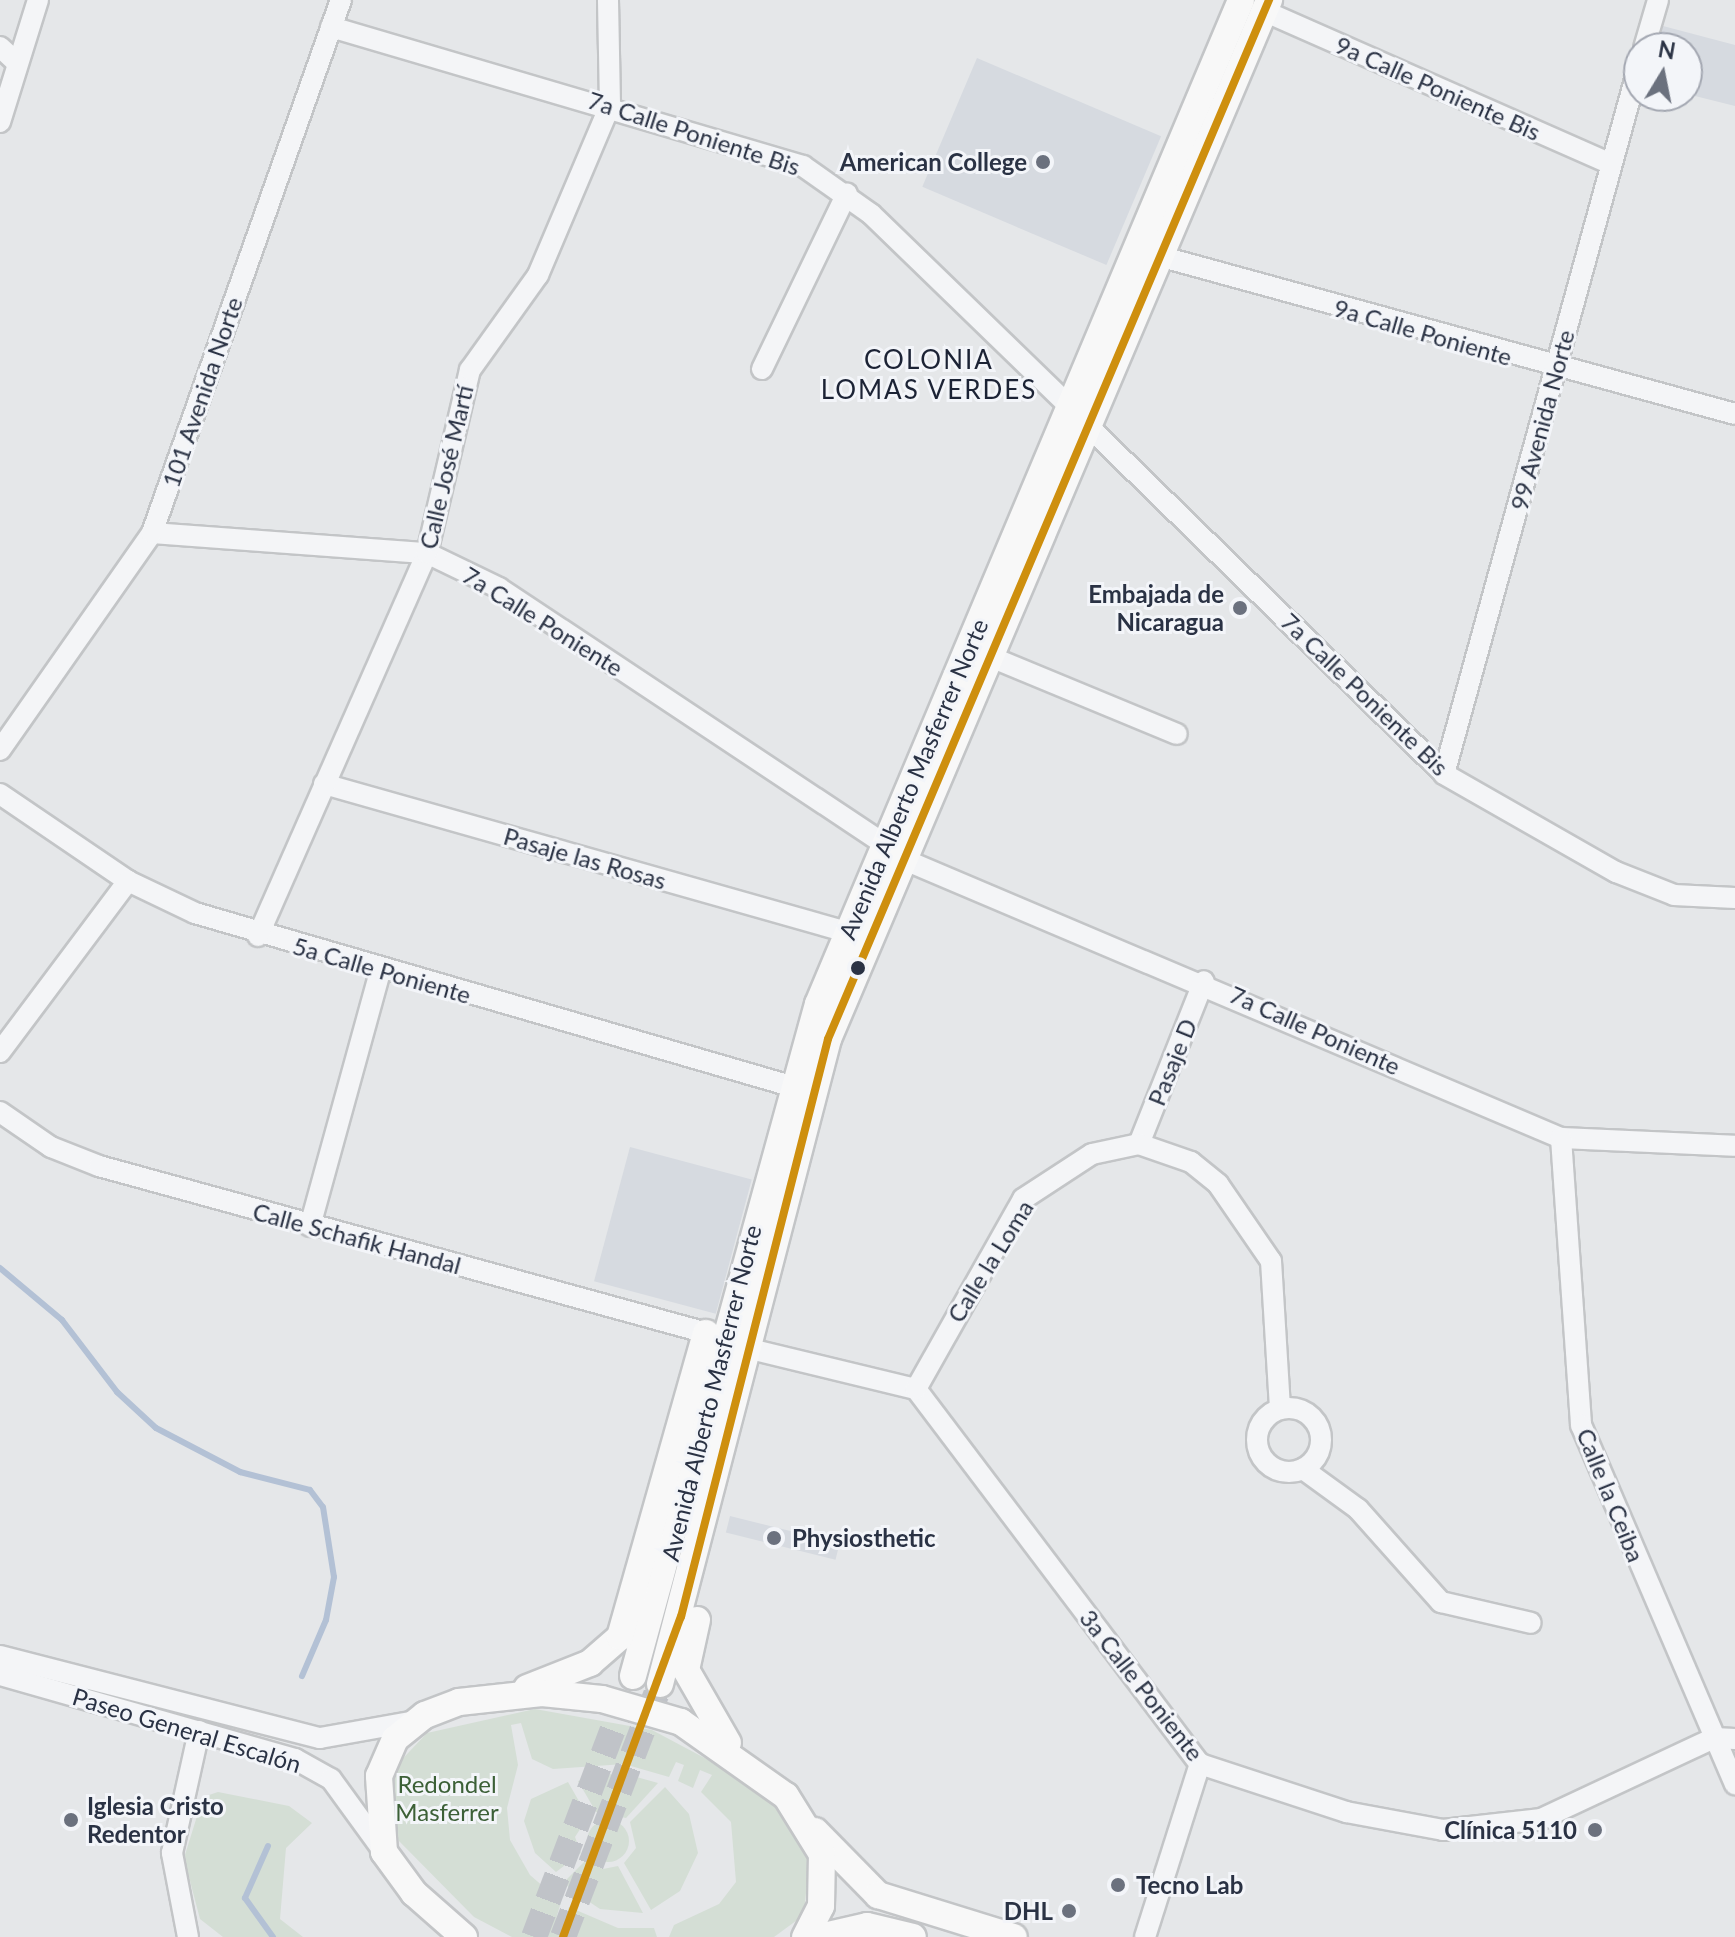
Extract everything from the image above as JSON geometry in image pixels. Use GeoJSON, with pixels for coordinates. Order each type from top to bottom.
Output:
{"type":"FeatureCollection","features":[{"type":"Feature","properties":{"kind":"main road","name":"Avenida Alberto Masferrer Norte"},"geometry":{"type":"LineString","coordinates":[[633,1676],[726,1340],[791,1086],[847,932],[896,853],[991,657],[1079,417],[1159,256],[1250,3]]}},
{"type":"Feature","properties":{"kind":"main road","name":"Avenida Alberto Masferrer Norte"},"geometry":{"type":"LineString","coordinates":[[660,1684],[724,1458],[726,1340],[828,1039],[896,853],[1250,3]]}},
{"type":"Feature","properties":{"kind":"main road"},"geometry":{"type":"LineString","coordinates":[[504,1696],[590,1663],[620,1637],[726,1340],[756,1372],[686,1670],[738,1756],[878,1895],[1014,1937]]}},
{"type":"Feature","properties":{"kind":"main road"},"geometry":{"type":"LineString","coordinates":[[454,1932],[384,1852],[379,1776],[395,1739],[415,1721],[459,1702],[504,1696],[571,1695],[651,1711],[738,1756]]}},
{"type":"Feature","properties":{"kind":"main road"},"geometry":{"type":"LineString","coordinates":[[805,1937],[823,1887],[813,1829]]}},
{"type":"Feature","properties":{"kind":"main road"},"geometry":{"type":"LineString","coordinates":[[820,1937],[867,1926],[913,1937]]}},
{"type":"Feature","properties":{"kind":"street"},"geometry":{"type":"LineString","coordinates":[[0,122],[38,0]]}},
{"type":"Feature","properties":{"kind":"street","name":"101 Avenida Norte"},"geometry":{"type":"LineString","coordinates":[[0,750],[152,533],[341,0]]}},
{"type":"Feature","properties":{"kind":"street","name":"Calle José Martí"},"geometry":{"type":"LineString","coordinates":[[258,936],[427,553],[470,370],[538,275],[610,105],[608,0]]}},
{"type":"Feature","properties":{"kind":"street"},"geometry":{"type":"LineString","coordinates":[[1649,32],[1658,0]]}},
{"type":"Feature","properties":{"kind":"street","name":"9a Calle Poniente Bis"},"geometry":{"type":"LineString","coordinates":[[1250,3],[1611,164]]}},
{"type":"Feature","properties":{"kind":"street","name":"7a Calle Poniente Bis"},"geometry":{"type":"LineString","coordinates":[[331,27],[780,156],[847,193],[1444,774],[1616,872],[1674,895],[1735,898]]}},
{"type":"Feature","properties":{"kind":"street"},"geometry":{"type":"LineString","coordinates":[[0,47],[17,63]]}},
{"type":"Feature","properties":{"kind":"street","name":"99 Avenida Norte"},"geometry":{"type":"LineString","coordinates":[[1444,774],[1626,112]]}},
{"type":"Feature","properties":{"kind":"street"},"geometry":{"type":"LineString","coordinates":[[762,369],[847,193]]}},
{"type":"Feature","properties":{"kind":"street","name":"9a Calle Poniente"},"geometry":{"type":"LineString","coordinates":[[1159,256],[1556,370],[1735,414]]}},
{"type":"Feature","properties":{"kind":"street","name":"7a Calle Poniente"},"geometry":{"type":"LineString","coordinates":[[152,533],[427,553],[499,588],[896,853],[1204,981],[1561,1138],[1735,1146]]}},
{"type":"Feature","properties":{"kind":"street"},"geometry":{"type":"LineString","coordinates":[[991,657],[1177,734]]}},
{"type":"Feature","properties":{"kind":"street","name":"Pasaje las Rosas"},"geometry":{"type":"LineString","coordinates":[[324,784],[847,932]]}},
{"type":"Feature","properties":{"kind":"street","name":"5a Calle Poniente"},"geometry":{"type":"LineString","coordinates":[[0,794],[128,881],[258,936],[791,1086]]}},
{"type":"Feature","properties":{"kind":"street"},"geometry":{"type":"LineString","coordinates":[[0,1052],[128,881]]}},
{"type":"Feature","properties":{"kind":"street"},"geometry":{"type":"LineString","coordinates":[[310,1226],[381,969]]}},
{"type":"Feature","properties":{"kind":"street","name":"Pasaje D"},"geometry":{"type":"LineString","coordinates":[[1139,1144],[1204,981]]}},
{"type":"Feature","properties":{"kind":"street","name":"Calle Schafik Handal"},"geometry":{"type":"LineString","coordinates":[[0,1112],[82,1161],[726,1340],[916,1389]]}},
{"type":"Feature","properties":{"kind":"street","name":"Calle la Ceiba"},"geometry":{"type":"LineString","coordinates":[[1561,1138],[1581,1425],[1725,1738],[1735,1784]]}},
{"type":"Feature","properties":{"kind":"street"},"geometry":{"type":"LineString","coordinates":[[1139,1144],[1191,1162],[1218,1184],[1271,1261],[1280,1409]]}},
{"type":"Feature","properties":{"kind":"street","name":"Calle la Loma"},"geometry":{"type":"LineString","coordinates":[[916,1389],[1023,1199],[1092,1154],[1139,1144]]}},
{"type":"Feature","properties":{"kind":"street","name":"3a Calle Poniente"},"geometry":{"type":"LineString","coordinates":[[916,1389],[1200,1764],[1346,1812],[1443,1830],[1541,1819],[1725,1738]]}},
{"type":"Feature","properties":{"kind":"street"},"geometry":{"type":"LineString","coordinates":[[1303,1469],[1317,1454],[1317,1424],[1301,1410],[1280,1409],[1258,1430],[1259,1451],[1272,1467],[1303,1469],[1358,1509],[1441,1602],[1531,1623]]}},
{"type":"Feature","properties":{"kind":"street","name":"Paseo General Escalón"},"geometry":{"type":"LineString","coordinates":[[0,1656],[309,1736],[341,1739],[415,1721]]}},
{"type":"Feature","properties":{"kind":"street","name":"Paseo General Escalón"},"geometry":{"type":"LineString","coordinates":[[0,1675],[199,1731],[326,1774],[384,1852]]}},
{"type":"Feature","properties":{"kind":"street"},"geometry":{"type":"LineString","coordinates":[[188,1937],[172,1853],[199,1731]]}},
{"type":"Feature","properties":{"kind":"street"},"geometry":{"type":"LineString","coordinates":[[1145,1937],[1200,1764]]}},
{"type":"Feature","properties":{"kind":"shaded area"},"geometry":{"type":"Polygon","coordinates":[[[1663,26],[1686,32],[1662,32],[1663,26]]]}},
{"type":"Feature","properties":{"kind":"shaded area"},"geometry":{"type":"Polygon","coordinates":[[[1703,37],[1735,45],[1735,106],[1703,98],[1703,37]]]}},
{"type":"Feature","properties":{"kind":"shaded area","name":"American College"},"geometry":{"type":"Polygon","coordinates":[[[977,58],[1161,136],[1106,265],[922,187],[977,58]]]}},
{"type":"Feature","properties":{"kind":"shaded area"},"geometry":{"type":"Polygon","coordinates":[[[630,1147],[752,1180],[716,1314],[594,1281],[630,1147]]]}},
{"type":"Feature","properties":{"kind":"shaded area","name":"Physiosthetic"},"geometry":{"type":"Polygon","coordinates":[[[730,1516],[840,1543],[836,1560],[726,1532],[730,1516]]]}},
{"type":"Feature","properties":{"kind":"green space","name":"Redondel Masferrer"},"geometry":{"type":"Polygon","coordinates":[[[535,1709],[652,1730],[746,1780],[774,1806],[809,1859],[804,1915],[774,1937],[669,1937],[674,1925],[719,1904],[736,1882],[731,1822],[701,1792],[712,1775],[700,1770],[693,1788],[678,1781],[684,1765],[676,1762],[669,1777],[624,1764],[553,1769],[532,1759],[521,1723],[511,1725],[518,1765],[507,1808],[510,1840],[530,1875],[561,1902],[556,1919],[564,1921],[569,1907],[618,1928],[654,1928],[657,1937],[512,1937],[474,1917],[399,1841],[387,1814],[391,1771],[427,1733],[535,1709]]]}},
{"type":"Feature","properties":{"kind":"green space"},"geometry":{"type":"Polygon","coordinates":[[[607,1774],[633,1776],[658,1783],[626,1818],[596,1812],[578,1781],[607,1774]]]}},
{"type":"Feature","properties":{"kind":"green space"},"geometry":{"type":"Polygon","coordinates":[[[568,1782],[588,1817],[575,1837],[581,1853],[556,1872],[535,1853],[524,1821],[531,1799],[568,1782]]]}},
{"type":"Feature","properties":{"kind":"green space"},"geometry":{"type":"Polygon","coordinates":[[[665,1787],[689,1814],[698,1853],[680,1891],[651,1910],[624,1863],[636,1848],[630,1822],[665,1787]]]}},
{"type":"Feature","properties":{"kind":"green space"},"geometry":{"type":"Polygon","coordinates":[[[218,1792],[289,1806],[312,1823],[286,1848],[280,1919],[303,1937],[223,1937],[200,1919],[184,1858],[203,1797],[218,1792]]]}},
{"type":"Feature","properties":{"kind":"green space"},"geometry":{"type":"Polygon","coordinates":[[[608,1820],[623,1826],[629,1841],[623,1856],[608,1862],[593,1856],[587,1841],[593,1826],[608,1820]]]}},
{"type":"Feature","properties":{"kind":"green space"},"geometry":{"type":"Polygon","coordinates":[[[586,1860],[603,1869],[618,1866],[643,1913],[600,1909],[570,1889],[564,1882],[586,1860]]]}},
{"type":"Feature","properties":{"kind":"waterway"},"geometry":{"type":"LineString","coordinates":[[0,1268],[62,1320],[117,1392],[156,1428],[240,1472],[310,1490],[323,1507],[334,1577],[326,1620],[302,1676]]}},
{"type":"Feature","properties":{"kind":"waterway"},"geometry":{"type":"LineString","coordinates":[[268,1846],[245,1898],[273,1937]]}},
{"type":"Feature","properties":{"kind":"tunnel"},"geometry":{"type":"LineString","coordinates":[[534,1937],[633,1676]]}},
{"type":"Feature","properties":{"kind":"tunnel"},"geometry":{"type":"LineString","coordinates":[[563,1937],[660,1684]]}},
{"type":"Feature","properties":{"kind":"transit line"},"geometry":{"type":"LineString","coordinates":[[563,1937],[681,1617],[828,1039],[1269,0]]}},
{"type":"Feature","properties":{"kind":"place","name":"American College"},"geometry":{"type":"Point","coordinates":[1043,162]}},
{"type":"Feature","properties":{"kind":"place","name":"Embajada de Nicaragua"},"geometry":{"type":"Point","coordinates":[1240,608]}},
{"type":"Feature","properties":{"kind":"place","name":"Physiosthetic"},"geometry":{"type":"Point","coordinates":[774,1538]}},
{"type":"Feature","properties":{"kind":"place","name":"Iglesia Cristo Redentor"},"geometry":{"type":"Point","coordinates":[71,1820]}},
{"type":"Feature","properties":{"kind":"place","name":"Clínica 5110"},"geometry":{"type":"Point","coordinates":[1595,1830]}},
{"type":"Feature","properties":{"kind":"place","name":"Tecno Lab"},"geometry":{"type":"Point","coordinates":[1118,1885]}},
{"type":"Feature","properties":{"kind":"place","name":"DHL"},"geometry":{"type":"Point","coordinates":[1069,1911]}},
{"type":"Feature","properties":{"kind":"district","name":"COLONIA LOMAS VERDES"},"geometry":{"type":"Point","coordinates":[929,375]}}]}
